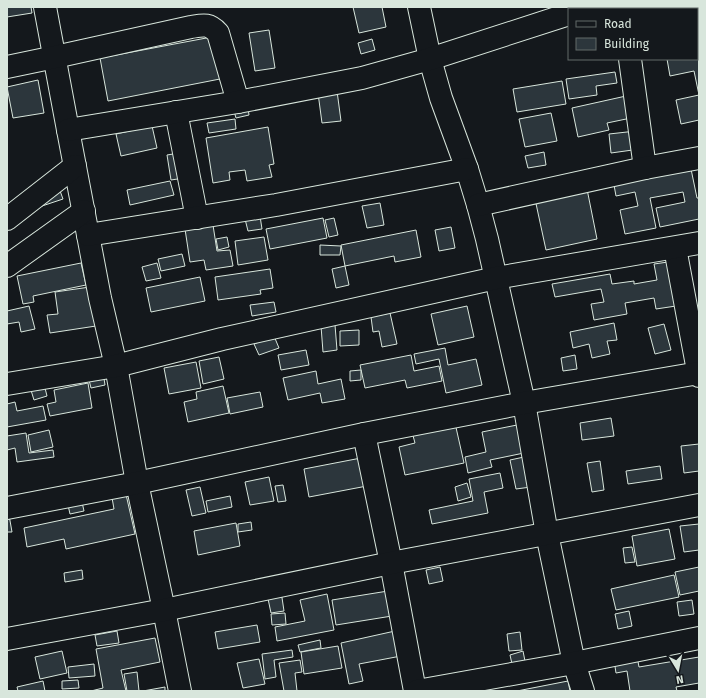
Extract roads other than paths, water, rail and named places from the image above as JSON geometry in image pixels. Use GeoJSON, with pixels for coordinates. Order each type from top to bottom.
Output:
{"type":"FeatureCollection","features":[{"type":"Feature","properties":{"kind":"street"},"geometry":{"type":"LineString","coordinates":[[45,7],[100,298],[116,366],[137,483],[180,691]]}},
{"type":"Feature","properties":{"kind":"street"},"geometry":{"type":"LineString","coordinates":[[419,7],[430,59],[441,98],[478,205],[496,278],[524,403],[547,534],[574,663],[582,691]]}},
{"type":"Feature","properties":{"kind":"street"},"geometry":{"type":"LineString","coordinates":[[68,130],[238,102],[362,78],[430,59],[568,14]]}},
{"type":"Feature","properties":{"kind":"street"},"geometry":{"type":"LineString","coordinates":[[7,67],[55,58],[191,26],[206,25],[213,28],[218,33],[238,102]]}},
{"type":"Feature","properties":{"kind":"street"},"geometry":{"type":"LineString","coordinates":[[630,60],[645,168]]}},
{"type":"Feature","properties":{"kind":"street"},"geometry":{"type":"LineString","coordinates":[[176,112],[197,218]]}},
{"type":"Feature","properties":{"kind":"street"},"geometry":{"type":"LineString","coordinates":[[478,205],[645,168],[699,158]]}},
{"type":"Feature","properties":{"kind":"street"},"geometry":{"type":"LineString","coordinates":[[7,219],[75,166]]}},
{"type":"Feature","properties":{"kind":"street"},"geometry":{"type":"LineString","coordinates":[[88,235],[276,205],[466,169]]}},
{"type":"Feature","properties":{"kind":"street"},"geometry":{"type":"LineString","coordinates":[[7,266],[84,211]]}},
{"type":"Feature","properties":{"kind":"street"},"geometry":{"type":"LineString","coordinates":[[7,384],[116,366],[222,338],[496,278],[699,243]]}},
{"type":"Feature","properties":{"kind":"street"},"geometry":{"type":"LineString","coordinates":[[7,508],[137,483],[364,434],[524,403],[699,374],[675,248]]}},
{"type":"Feature","properties":{"kind":"street"},"geometry":{"type":"LineString","coordinates":[[364,434],[416,691],[574,663],[699,638]]}},
{"type":"Feature","properties":{"kind":"street"},"geometry":{"type":"LineString","coordinates":[[7,639],[164,610],[391,563],[699,505]]}}]}
